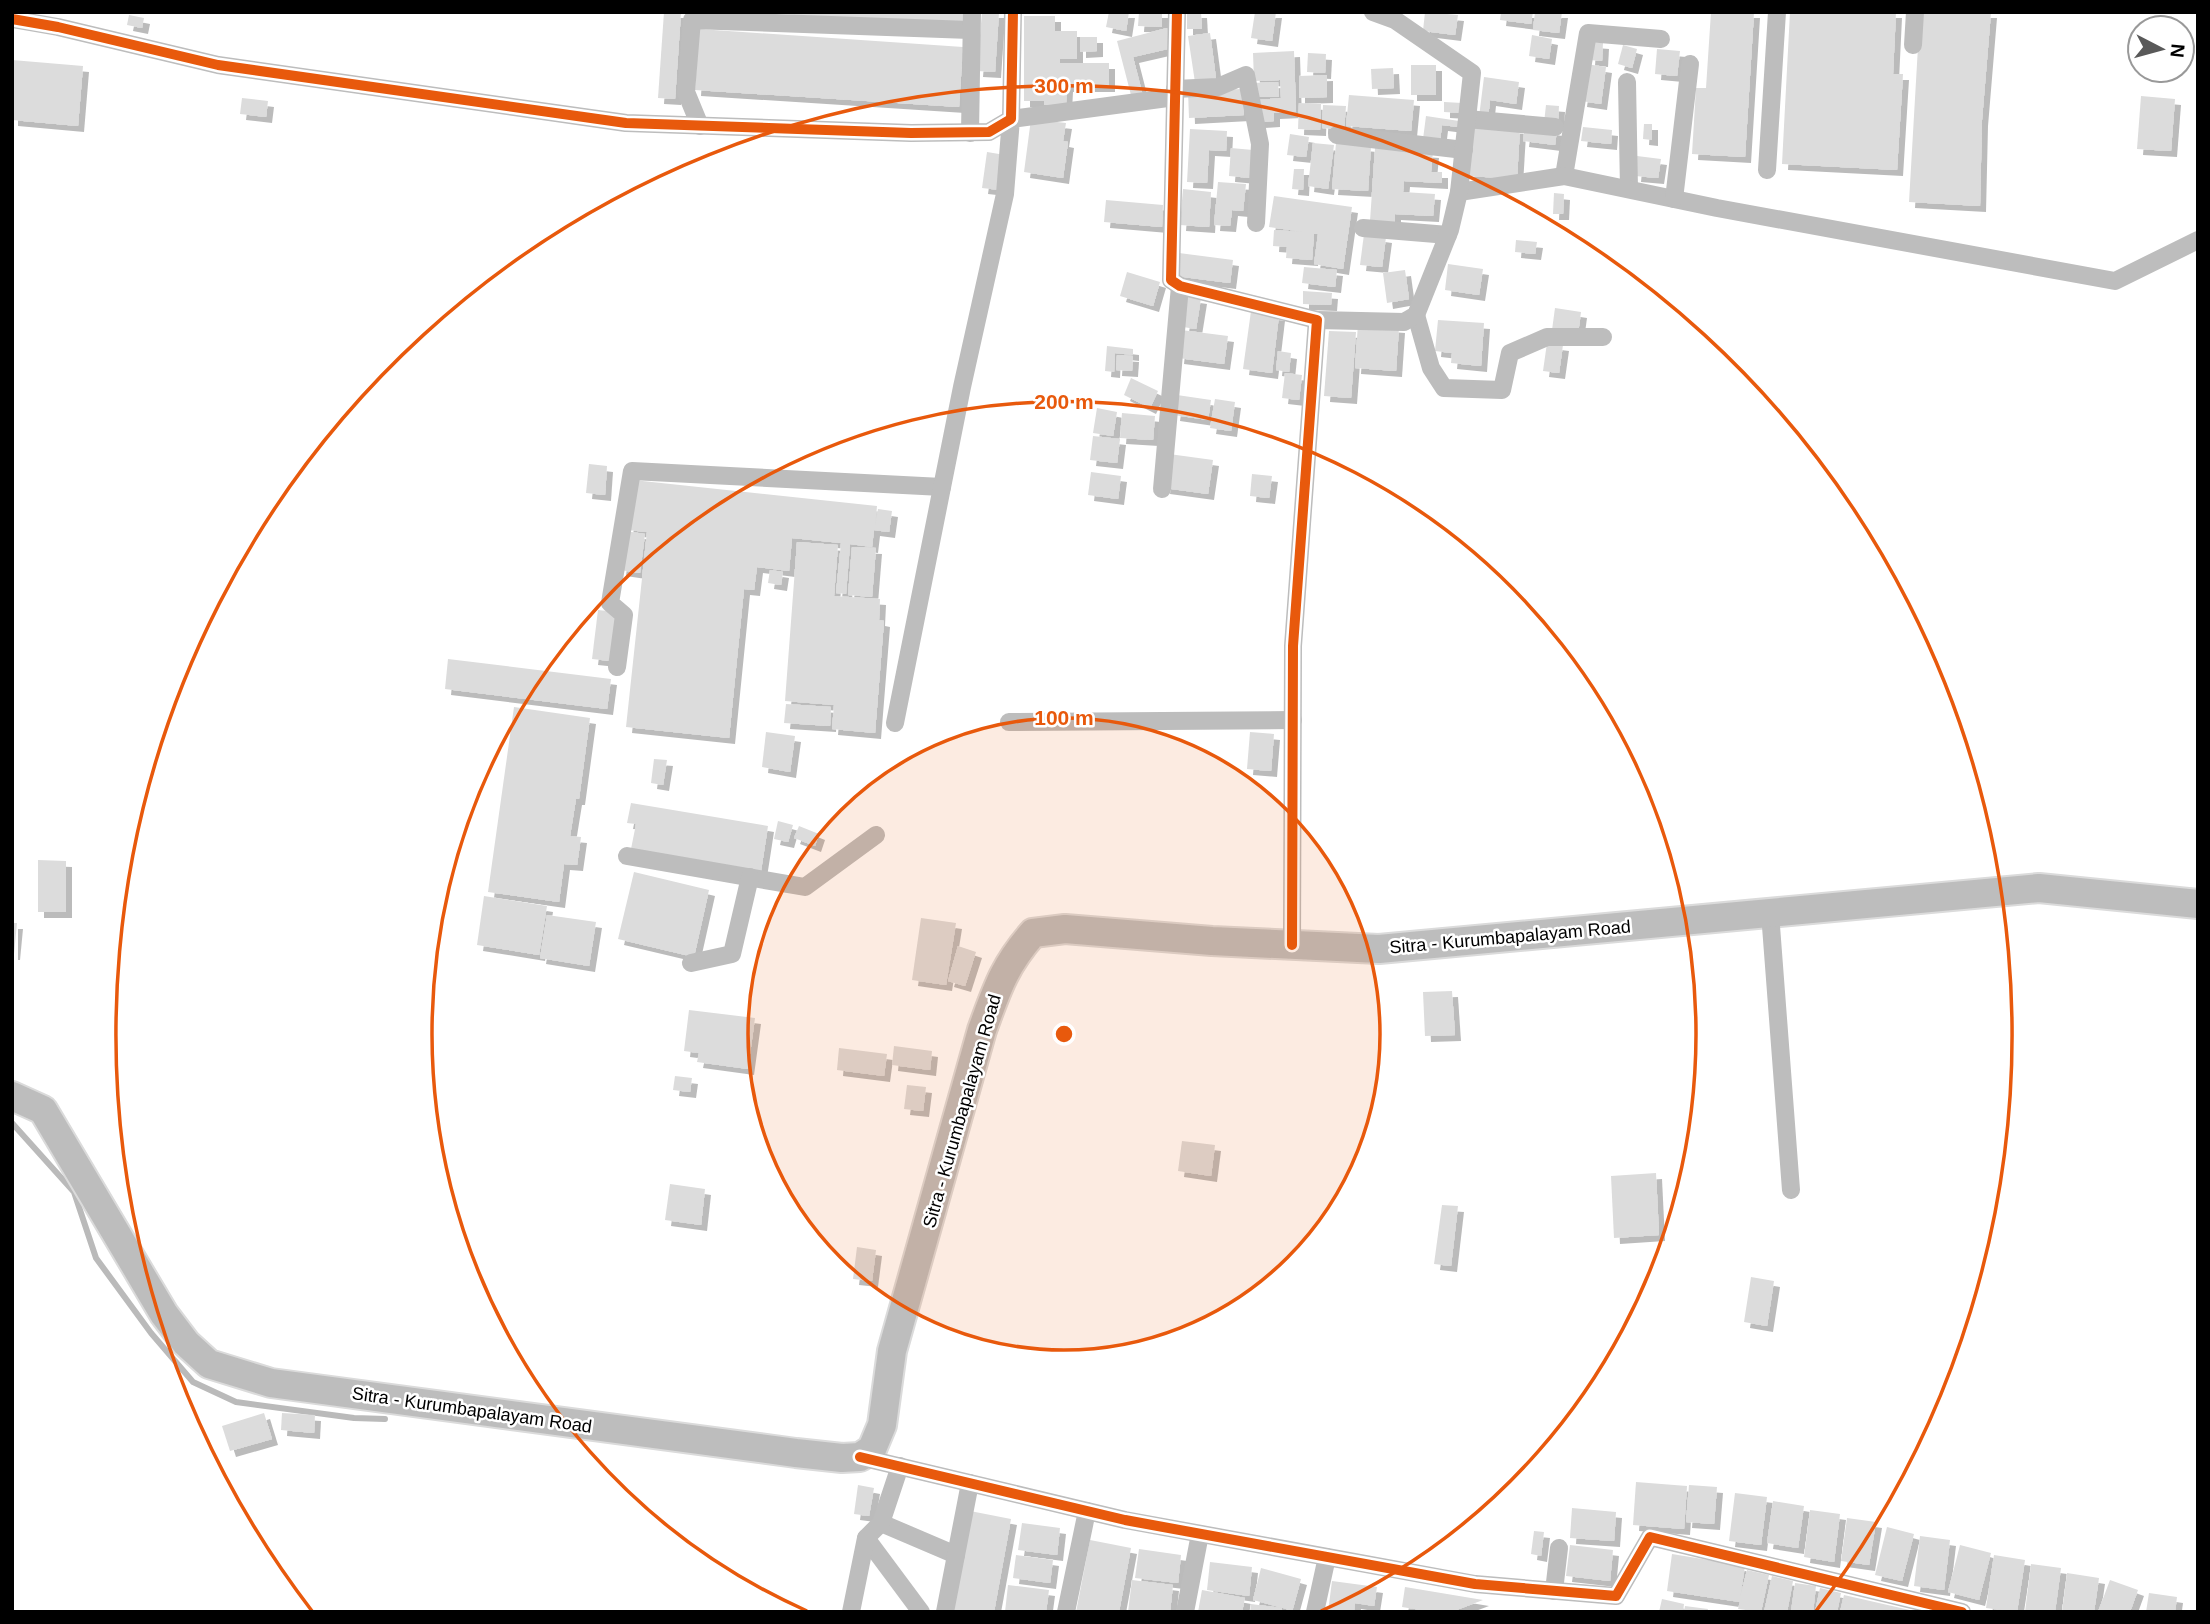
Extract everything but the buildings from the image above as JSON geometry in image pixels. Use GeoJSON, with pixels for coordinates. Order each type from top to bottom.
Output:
{"type":"FeatureCollection","features":[{"type":"Feature","properties":{"kind":"main road","name":"Sitra - Kurumbapalayam Road"},"geometry":{"type":"LineString","coordinates":[[12,1096],[43,1110],[164,1314],[186,1343],[209,1364],[271,1383],[796,1453],[842,1458],[860,1457],[872,1450],[881,1425],[892,1351],[982,1030],[1000,981],[1013,956],[1033,933],[1065,929],[1212,942],[1379,949],[2039,888],[2198,904]]}},
{"type":"Feature","properties":{"kind":"street"},"geometry":{"type":"LineString","coordinates":[[895,723],[1005,194],[1012,119],[1013,12]]}},
{"type":"Feature","properties":{"kind":"street"},"geometry":{"type":"LineString","coordinates":[[1177,12],[1171,280],[1180,286],[1317,320],[1404,322],[1416,315],[1448,235],[1459,192],[1472,73],[1395,20],[1373,12]]}},
{"type":"Feature","properties":{"kind":"street"},"geometry":{"type":"LineString","coordinates":[[1767,170],[1777,12]]}},
{"type":"Feature","properties":{"kind":"street"},"geometry":{"type":"LineString","coordinates":[[1913,45],[1915,12]]}},
{"type":"Feature","properties":{"kind":"street"},"geometry":{"type":"LineString","coordinates":[[12,19],[58,27],[218,65],[626,123],[989,132],[1012,119],[1218,88],[1246,75],[1260,144],[1256,223]]}},
{"type":"Feature","properties":{"kind":"street"},"geometry":{"type":"LineString","coordinates":[[700,126],[686,92],[692,20],[971,21],[970,132]]}},
{"type":"Feature","properties":{"kind":"street"},"geometry":{"type":"LineString","coordinates":[[1564,176],[1588,33],[1661,39]]}},
{"type":"Feature","properties":{"kind":"street"},"geometry":{"type":"LineString","coordinates":[[1674,199],[1690,64]]}},
{"type":"Feature","properties":{"kind":"street"},"geometry":{"type":"LineString","coordinates":[[1627,82],[1629,189]]}},
{"type":"Feature","properties":{"kind":"street"},"geometry":{"type":"LineString","coordinates":[[1467,119],[1555,127]]}},
{"type":"Feature","properties":{"kind":"street"},"geometry":{"type":"LineString","coordinates":[[1337,135],[1464,150]]}},
{"type":"Feature","properties":{"kind":"street"},"geometry":{"type":"LineString","coordinates":[[1459,192],[1564,176],[2115,281],[2198,240]]}},
{"type":"Feature","properties":{"kind":"street"},"geometry":{"type":"LineString","coordinates":[[1363,228],[1448,235]]}},
{"type":"Feature","properties":{"kind":"street"},"geometry":{"type":"LineString","coordinates":[[1161,489],[1180,286]]}},
{"type":"Feature","properties":{"kind":"street"},"geometry":{"type":"LineString","coordinates":[[1416,315],[1432,368],[1444,388],[1503,390],[1510,353],[1547,337],[1603,337]]}},
{"type":"Feature","properties":{"kind":"street"},"geometry":{"type":"LineString","coordinates":[[1292,945],[1293,646],[1317,320]]}},
{"type":"Feature","properties":{"kind":"street"},"geometry":{"type":"LineString","coordinates":[[617,667],[624,615],[610,603],[632,471],[942,487]]}},
{"type":"Feature","properties":{"kind":"street"},"geometry":{"type":"LineString","coordinates":[[1009,722],[1293,720]]}},
{"type":"Feature","properties":{"kind":"street"},"geometry":{"type":"LineString","coordinates":[[627,856],[805,887],[876,835]]}},
{"type":"Feature","properties":{"kind":"street"},"geometry":{"type":"LineString","coordinates":[[691,963],[732,954],[750,877]]}},
{"type":"Feature","properties":{"kind":"street"},"geometry":{"type":"LineString","coordinates":[[1770,913],[1791,1190]]}},
{"type":"Feature","properties":{"kind":"street"},"geometry":{"type":"LineString","coordinates":[[860,1457],[1087,1511],[1475,1584],[1554,1591],[1618,1604],[1650,1538],[1962,1612]]}},
{"type":"Feature","properties":{"kind":"street"},"geometry":{"type":"LineString","coordinates":[[851,1612],[866,1538],[881,1523],[900,1466]]}},
{"type":"Feature","properties":{"kind":"street"},"geometry":{"type":"LineString","coordinates":[[945,1612],[970,1483]]}},
{"type":"Feature","properties":{"kind":"street"},"geometry":{"type":"LineString","coordinates":[[1066,1612],[1087,1511]]}},
{"type":"Feature","properties":{"kind":"street"},"geometry":{"type":"LineString","coordinates":[[881,1523],[956,1555]]}},
{"type":"Feature","properties":{"kind":"street"},"geometry":{"type":"LineString","coordinates":[[1185,1612],[1200,1534]]}},
{"type":"Feature","properties":{"kind":"street"},"geometry":{"type":"LineString","coordinates":[[866,1538],[921,1612]]}},
{"type":"Feature","properties":{"kind":"street"},"geometry":{"type":"LineString","coordinates":[[1554,1591],[1559,1548]]}},
{"type":"Feature","properties":{"kind":"street"},"geometry":{"type":"LineString","coordinates":[[1315,1612],[1327,1557]]}},
{"type":"Feature","properties":{"kind":"waterway"},"geometry":{"type":"LineString","coordinates":[[12,1123],[74,1192],[96,1258],[151,1333],[193,1382],[236,1402],[354,1418],[385,1419]]}},
{"type":"Feature","properties":{"kind":"cycle path"},"geometry":{"type":"LineString","coordinates":[[12,19],[58,27],[218,65],[626,123],[911,133],[989,132],[1011,119],[1013,12]]}},
{"type":"Feature","properties":{"kind":"cycle path"},"geometry":{"type":"LineString","coordinates":[[1177,12],[1171,280],[1180,286],[1317,320],[1293,646],[1292,945]]}},
{"type":"Feature","properties":{"kind":"cycle path"},"geometry":{"type":"LineString","coordinates":[[860,1457],[1125,1520],[1475,1584],[1616,1596],[1650,1537],[1962,1612]]}}]}
